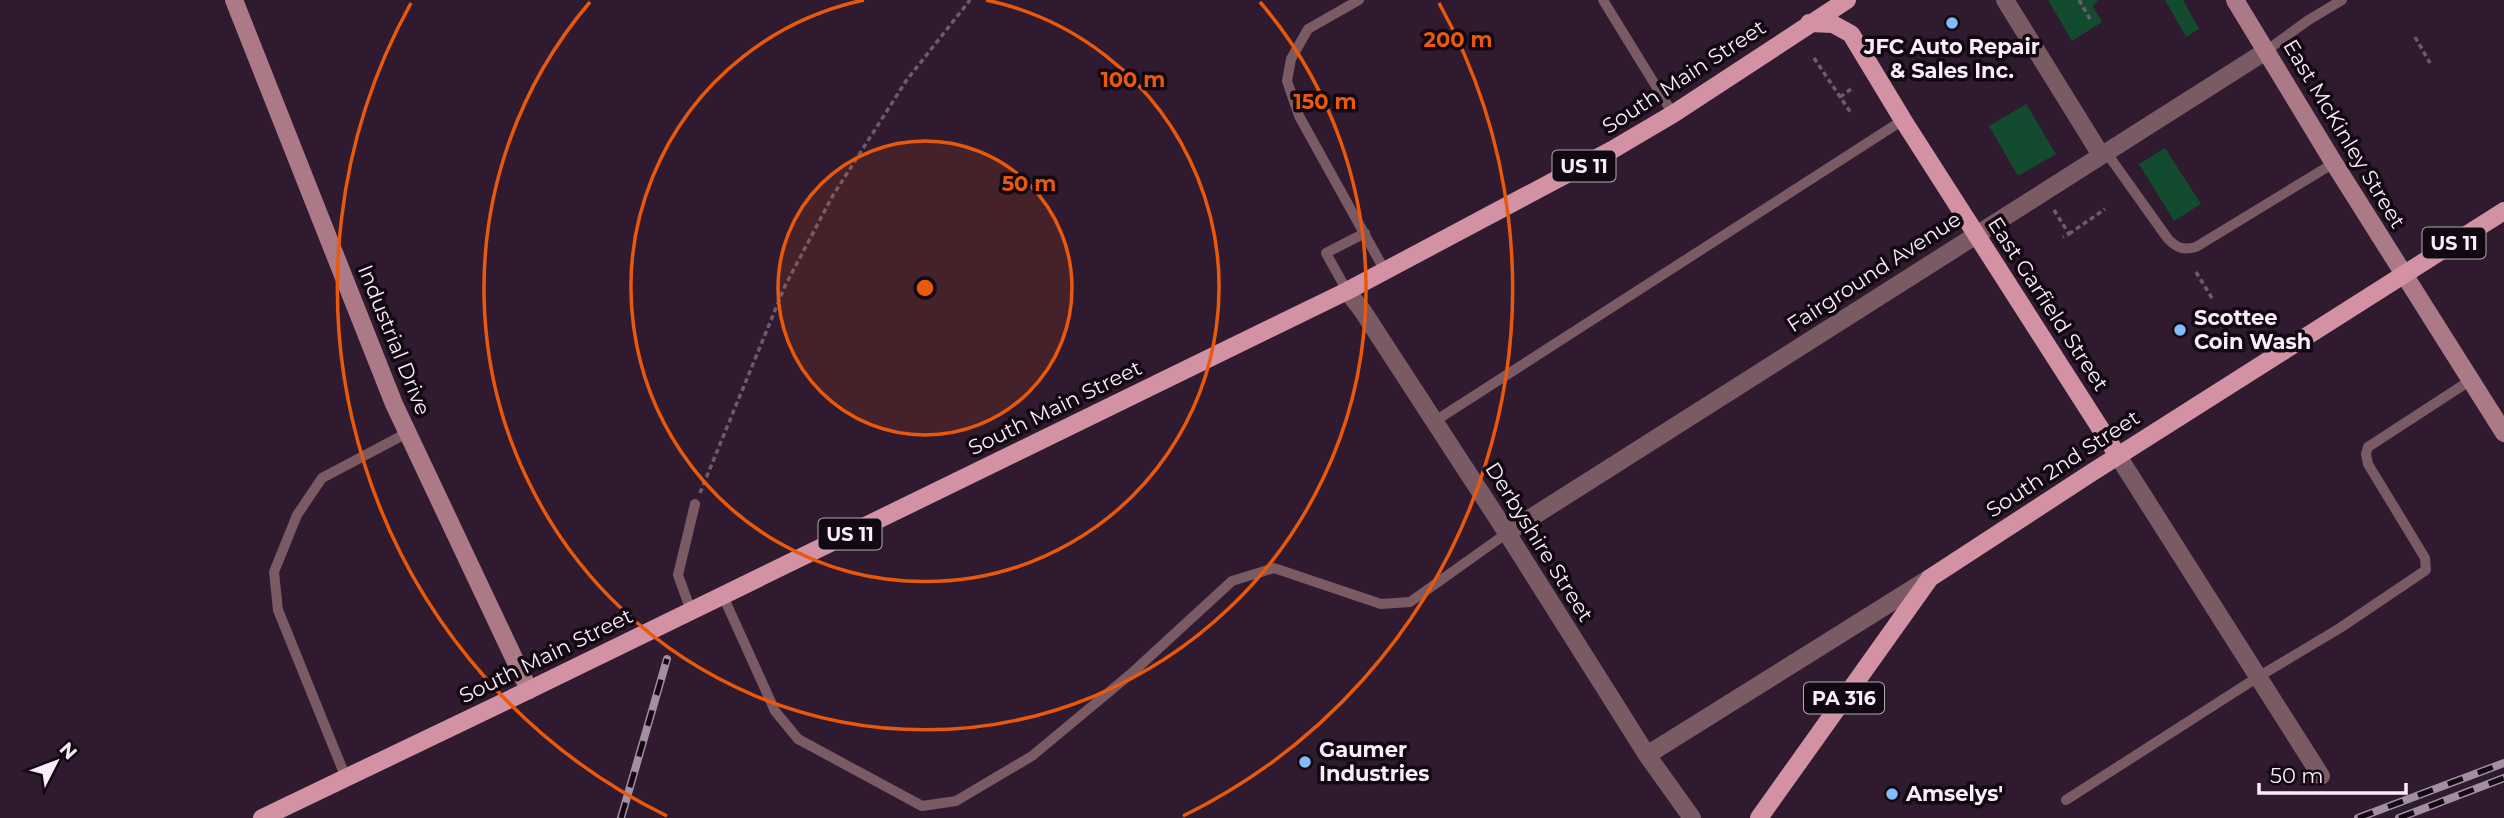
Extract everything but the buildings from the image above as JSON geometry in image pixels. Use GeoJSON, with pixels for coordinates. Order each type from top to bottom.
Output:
{"type":"FeatureCollection","features":[{"type":"Feature","properties":{"kind":"main road","name":"South Main Street"},"geometry":{"type":"LineString","coordinates":[[262,818],[723,596],[1385,271],[1564,177],[1673,114],[1847,0]]}},
{"type":"Feature","properties":{"kind":"main road"},"geometry":{"type":"LineString","coordinates":[[1851,34],[1848,13],[1852,0]]}},
{"type":"Feature","properties":{"kind":"main road"},"geometry":{"type":"LineString","coordinates":[[1810,23],[1833,24],[1851,34]]}},
{"type":"Feature","properties":{"kind":"main road","name":"East Garfield Street"},"geometry":{"type":"LineString","coordinates":[[1851,34],[2118,456]]}},
{"type":"Feature","properties":{"kind":"main road","name":"South 2nd Street"},"geometry":{"type":"LineString","coordinates":[[1930,578],[2504,211]]}},
{"type":"Feature","properties":{"kind":"main road","name":"PA 316"},"geometry":{"type":"LineString","coordinates":[[1759,818],[1930,578]]}},
{"type":"Feature","properties":{"kind":"street","name":"Industrial Drive"},"geometry":{"type":"LineString","coordinates":[[234,0],[407,433],[529,690]]}},
{"type":"Feature","properties":{"kind":"street"},"geometry":{"type":"LineString","coordinates":[[2006,0],[2104,154]]}},
{"type":"Feature","properties":{"kind":"street","name":"East McKinley Street"},"geometry":{"type":"LineString","coordinates":[[2235,0],[2403,275],[2504,433]]}},
{"type":"Feature","properties":{"kind":"street","name":"Fairground Avenue"},"geometry":{"type":"LineString","coordinates":[[1507,533],[2266,51]]}},
{"type":"Feature","properties":{"kind":"street","name":"Derbyshire Street"},"geometry":{"type":"LineString","coordinates":[[1347,290],[1435,421],[1647,755],[1692,818]]}},
{"type":"Feature","properties":{"kind":"street","name":"East Garfield Street"},"geometry":{"type":"LineString","coordinates":[[2118,456],[2322,776]]}},
{"type":"Feature","properties":{"kind":"street","name":"South 2nd Street"},"geometry":{"type":"LineString","coordinates":[[1647,755],[1930,578]]}},
{"type":"Feature","properties":{"kind":"lane"},"geometry":{"type":"LineString","coordinates":[[1603,0],[1673,114]]}},
{"type":"Feature","properties":{"kind":"lane"},"geometry":{"type":"LineString","coordinates":[[2266,51],[2342,0]]}},
{"type":"Feature","properties":{"kind":"lane"},"geometry":{"type":"LineString","coordinates":[[1355,1],[1308,29],[1291,59],[1287,81],[1299,116],[1385,271]]}},
{"type":"Feature","properties":{"kind":"lane"},"geometry":{"type":"LineString","coordinates":[[1435,421],[1903,120]]}},
{"type":"Feature","properties":{"kind":"lane"},"geometry":{"type":"LineString","coordinates":[[2104,154],[2168,239],[2177,248],[2186,249],[2196,247],[2334,163]]}},
{"type":"Feature","properties":{"kind":"lane"},"geometry":{"type":"LineString","coordinates":[[1347,290],[1326,253],[1365,233]]}},
{"type":"Feature","properties":{"kind":"lane"},"geometry":{"type":"LineString","coordinates":[[2066,800],[2340,628],[2426,570],[2425,558],[2368,464],[2365,454],[2368,447],[2471,380]]}},
{"type":"Feature","properties":{"kind":"lane"},"geometry":{"type":"LineString","coordinates":[[346,778],[278,610],[274,572],[297,514],[322,478],[407,433]]}},
{"type":"Feature","properties":{"kind":"lane"},"geometry":{"type":"LineString","coordinates":[[691,611],[678,575],[695,505]]}},
{"type":"Feature","properties":{"kind":"lane"},"geometry":{"type":"LineString","coordinates":[[723,596],[775,711],[798,739],[922,806],[956,801],[1032,755],[1133,672],[1232,581],[1275,568],[1381,604],[1410,602],[1507,533]]}},
{"type":"Feature","properties":{"kind":"path"},"geometry":{"type":"LineString","coordinates":[[695,505],[785,286],[832,197],[906,81],[970,0]]}},
{"type":"Feature","properties":{"kind":"path"},"geometry":{"type":"LineString","coordinates":[[2079,0],[2090,19]]}},
{"type":"Feature","properties":{"kind":"path"},"geometry":{"type":"LineString","coordinates":[[2415,37],[2430,63]]}},
{"type":"Feature","properties":{"kind":"path"},"geometry":{"type":"LineString","coordinates":[[1814,58],[1851,113]]}},
{"type":"Feature","properties":{"kind":"path"},"geometry":{"type":"LineString","coordinates":[[1840,97],[1851,89]]}},
{"type":"Feature","properties":{"kind":"path"},"geometry":{"type":"LineString","coordinates":[[2063,237],[2105,209]]}},
{"type":"Feature","properties":{"kind":"path"},"geometry":{"type":"LineString","coordinates":[[2054,210],[2069,234]]}},
{"type":"Feature","properties":{"kind":"path"},"geometry":{"type":"LineString","coordinates":[[2196,272],[2212,298]]}},
{"type":"Feature","properties":{"kind":"green space"},"geometry":{"type":"Polygon","coordinates":[[[2048,0],[2098,0],[2093,6],[2102,22],[2072,41],[2048,0]]]}},
{"type":"Feature","properties":{"kind":"green space"},"geometry":{"type":"Polygon","coordinates":[[[2165,0],[2183,0],[2199,29],[2186,37],[2165,0]]]}},
{"type":"Feature","properties":{"kind":"green space"},"geometry":{"type":"Polygon","coordinates":[[[2026,104],[2056,154],[2018,176],[1989,126],[2026,104]]]}},
{"type":"Feature","properties":{"kind":"green space"},"geometry":{"type":"Polygon","coordinates":[[[2165,148],[2201,204],[2174,221],[2139,164],[2165,148]]]}},
{"type":"Feature","properties":{"kind":"railway"},"geometry":{"type":"LineString","coordinates":[[621,818],[667,659]]}},
{"type":"Feature","properties":{"kind":"railway"},"geometry":{"type":"LineString","coordinates":[[2358,818],[2504,763]]}},
{"type":"Feature","properties":{"kind":"railway"},"geometry":{"type":"LineString","coordinates":[[2399,818],[2504,778]]}},
{"type":"Feature","properties":{"kind":"place","name":"JFC Auto Repair & Sales Inc."},"geometry":{"type":"Point","coordinates":[1952,23]}},
{"type":"Feature","properties":{"kind":"place","name":"Scottee Coin Wash"},"geometry":{"type":"Point","coordinates":[2180,330]}},
{"type":"Feature","properties":{"kind":"place","name":"Gaumer Industries"},"geometry":{"type":"Point","coordinates":[1305,762]}},
{"type":"Feature","properties":{"kind":"place","name":"Amselys'"},"geometry":{"type":"Point","coordinates":[1892,794]}}]}
